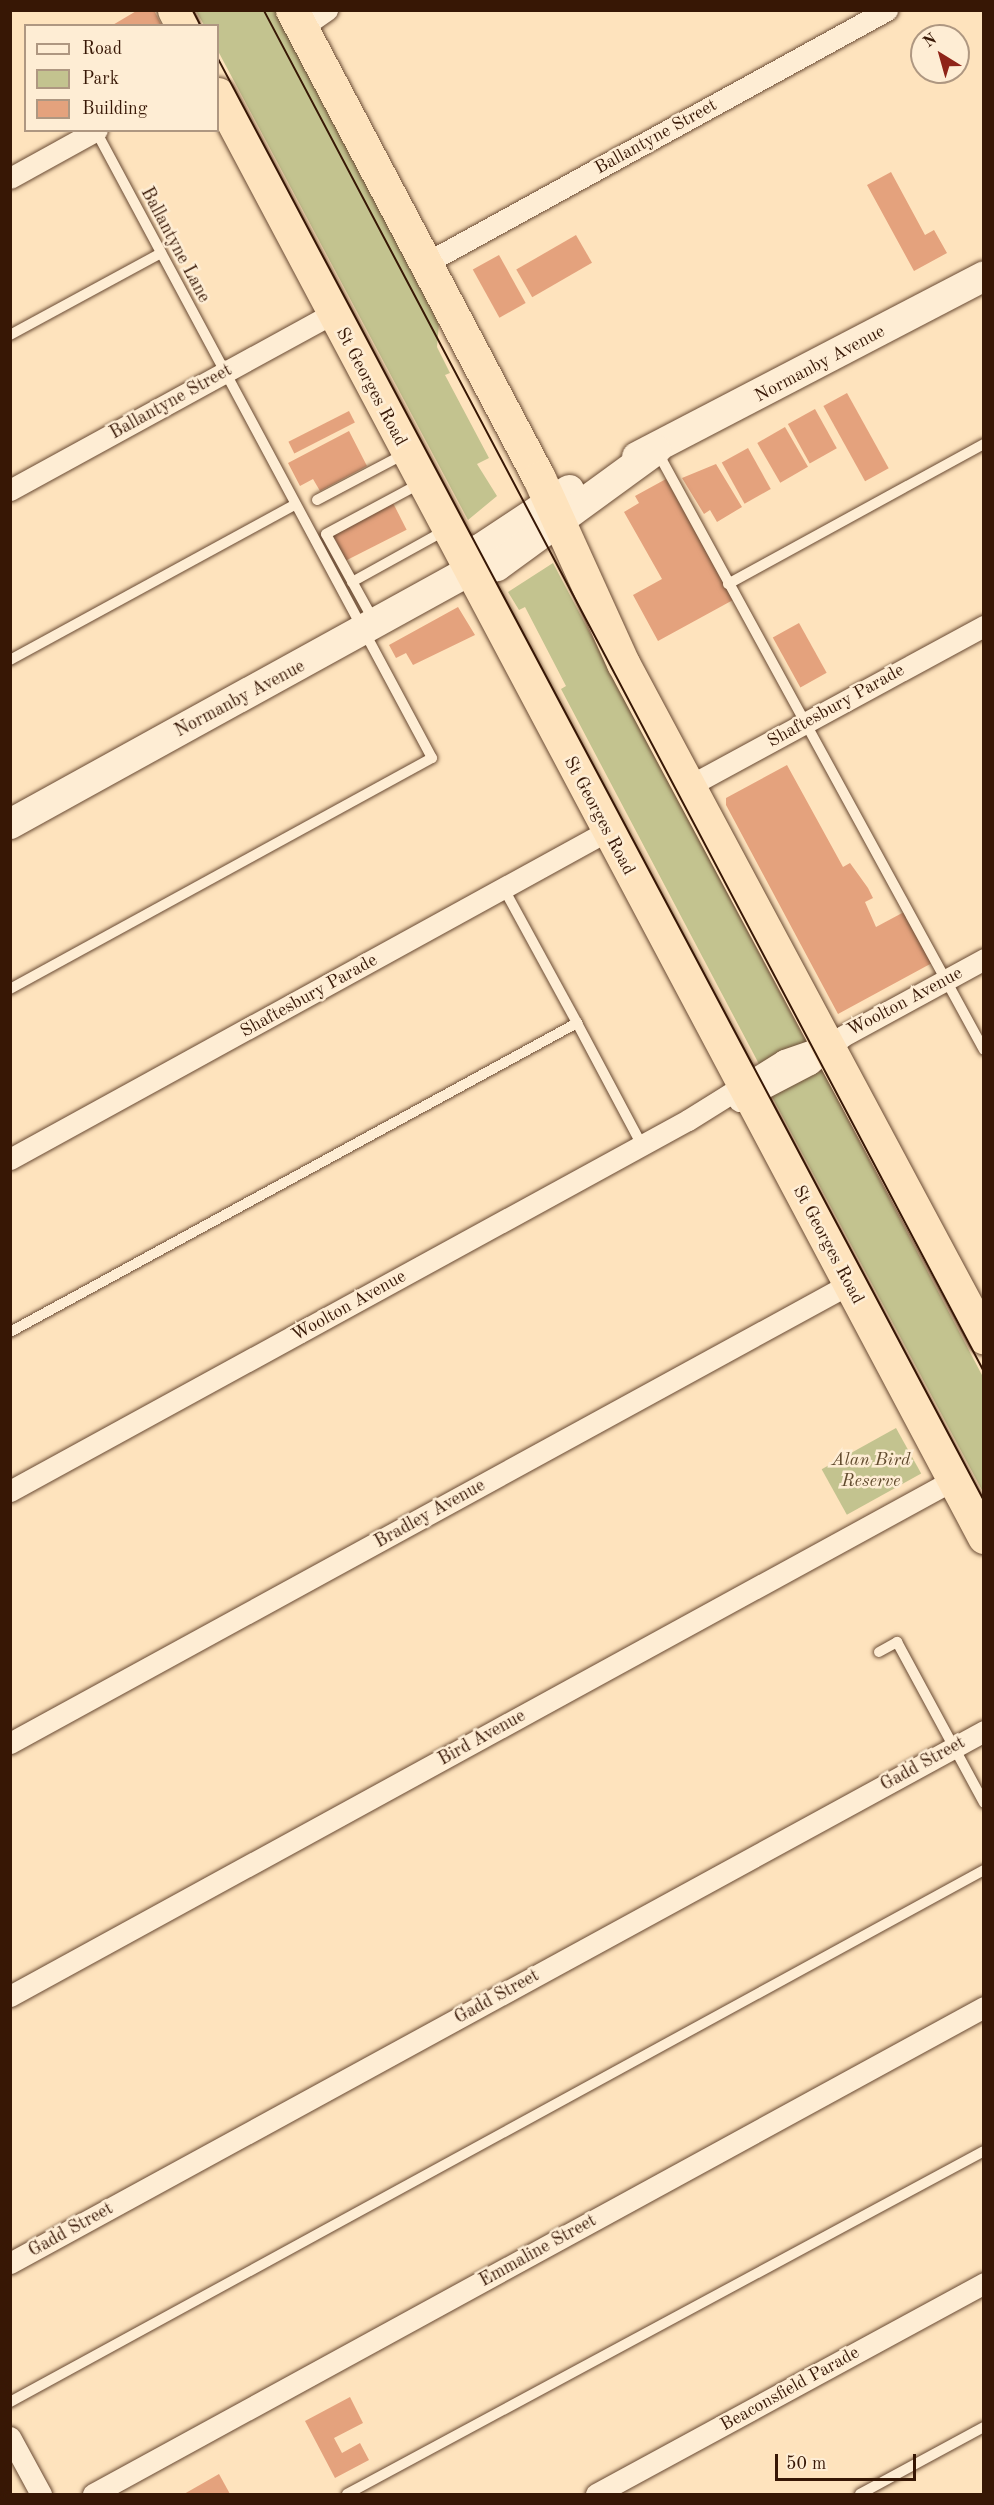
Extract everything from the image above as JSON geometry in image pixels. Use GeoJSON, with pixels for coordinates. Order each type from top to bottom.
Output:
{"type":"FeatureCollection","features":[{"type":"Feature","properties":{"kind":"highway"},"geometry":{"type":"LineString","coordinates":[[174,10],[181,24]]}},
{"type":"Feature","properties":{"kind":"highway"},"geometry":{"type":"LineString","coordinates":[[304,15],[426,263],[555,512],[605,627],[984,1338]]}},
{"type":"Feature","properties":{"kind":"highway","name":"St Georges Road"},"geometry":{"type":"LineString","coordinates":[[219,96],[421,482],[984,1537]]}},
{"type":"Feature","properties":{"kind":"main road","name":"Normanby Avenue"},"geometry":{"type":"LineString","coordinates":[[10,824],[371,630],[469,571],[497,566],[555,512],[656,450],[984,276]]}},
{"type":"Feature","properties":{"kind":"street","name":"Ballantyne Street"},"geometry":{"type":"LineString","coordinates":[[426,263],[887,10]]}},
{"type":"Feature","properties":{"kind":"street"},"geometry":{"type":"LineString","coordinates":[[10,178],[94,132]]}},
{"type":"Feature","properties":{"kind":"street","name":"Ballantyne Street"},"geometry":{"type":"LineString","coordinates":[[10,490],[332,314]]}},
{"type":"Feature","properties":{"kind":"street","name":"Shaftesbury Parade"},"geometry":{"type":"LineString","coordinates":[[689,786],[984,626]]}},
{"type":"Feature","properties":{"kind":"street","name":"Shaftesbury Parade"},"geometry":{"type":"LineString","coordinates":[[10,1159],[607,831]]}},
{"type":"Feature","properties":{"kind":"street","name":"Woolton Avenue"},"geometry":{"type":"LineString","coordinates":[[10,1491],[688,1120],[746,1091],[810,1064],[827,1045],[984,960]]}},
{"type":"Feature","properties":{"kind":"street","name":"Bradley Avenue"},"geometry":{"type":"LineString","coordinates":[[10,1743],[849,1284]]}},
{"type":"Feature","properties":{"kind":"street","name":"Bird Avenue"},"geometry":{"type":"LineString","coordinates":[[10,1996],[953,1480]]}},
{"type":"Feature","properties":{"kind":"street","name":"Gadd Street"},"geometry":{"type":"LineString","coordinates":[[10,2263],[984,1731]]}},
{"type":"Feature","properties":{"kind":"street","name":"Emmaline Street"},"geometry":{"type":"LineString","coordinates":[[93,2494],[984,2007]]}},
{"type":"Feature","properties":{"kind":"street","name":"Beaconsfield Parade"},"geometry":{"type":"LineString","coordinates":[[596,2494],[984,2283]]}},
{"type":"Feature","properties":{"kind":"street"},"geometry":{"type":"LineString","coordinates":[[10,2437],[41,2494]]}},
{"type":"Feature","properties":{"kind":"lane","name":"Ballantyne Lane"},"geometry":{"type":"LineString","coordinates":[[97,132],[294,505],[371,630]]}},
{"type":"Feature","properties":{"kind":"lane"},"geometry":{"type":"LineString","coordinates":[[10,335],[161,254]]}},
{"type":"Feature","properties":{"kind":"lane"},"geometry":{"type":"LineString","coordinates":[[728,584],[984,444]]}},
{"type":"Feature","properties":{"kind":"lane"},"geometry":{"type":"LineString","coordinates":[[656,450],[984,1050]]}},
{"type":"Feature","properties":{"kind":"lane"},"geometry":{"type":"LineString","coordinates":[[317,500],[406,453]]}},
{"type":"Feature","properties":{"kind":"lane"},"geometry":{"type":"LineString","coordinates":[[10,990],[432,758],[371,630],[352,582],[326,534],[421,482]]}},
{"type":"Feature","properties":{"kind":"lane"},"geometry":{"type":"LineString","coordinates":[[10,660],[294,505]]}},
{"type":"Feature","properties":{"kind":"lane"},"geometry":{"type":"LineString","coordinates":[[352,582],[447,530]]}},
{"type":"Feature","properties":{"kind":"lane"},"geometry":{"type":"LineString","coordinates":[[504,889],[642,1145]]}},
{"type":"Feature","properties":{"kind":"lane"},"geometry":{"type":"LineString","coordinates":[[10,1332],[577,1023]]}},
{"type":"Feature","properties":{"kind":"lane"},"geometry":{"type":"LineString","coordinates":[[879,1652],[897,1642],[984,1803]]}},
{"type":"Feature","properties":{"kind":"lane"},"geometry":{"type":"LineString","coordinates":[[10,2402],[984,1870]]}},
{"type":"Feature","properties":{"kind":"lane"},"geometry":{"type":"LineString","coordinates":[[347,2494],[984,2151]]}},
{"type":"Feature","properties":{"kind":"lane"},"geometry":{"type":"LineString","coordinates":[[860,2494],[984,2427]]}},
{"type":"Feature","properties":{"kind":"green space"},"geometry":{"type":"Polygon","coordinates":[[[196,11],[281,11],[439,324],[437,347],[450,373],[445,375],[489,458],[477,464],[497,496],[468,520],[219,53],[219,24],[203,24],[196,11]]]}},
{"type":"Feature","properties":{"kind":"green space"},"geometry":{"type":"Polygon","coordinates":[[[553,563],[806,1042],[760,1066],[561,689],[566,686],[525,607],[519,610],[508,592],[553,563]]]}},
{"type":"Feature","properties":{"kind":"green space"},"geometry":{"type":"Polygon","coordinates":[[[819,1065],[983,1377],[983,1492],[770,1093],[819,1065]]]}},
{"type":"Feature","properties":{"kind":"green space","name":"Alan Bird Reserve"},"geometry":{"type":"Polygon","coordinates":[[[896,1428],[921,1473],[847,1515],[822,1469],[896,1428]]]}},
{"type":"Feature","properties":{"kind":"building"},"geometry":{"type":"Polygon","coordinates":[[[138,10],[154,10],[161,24],[114,24],[138,10]]]}},
{"type":"Feature","properties":{"kind":"building"},"geometry":{"type":"Polygon","coordinates":[[[891,172],[925,235],[934,230],[947,253],[914,271],[867,185],[891,172]]]}},
{"type":"Feature","properties":{"kind":"building"},"geometry":{"type":"Polygon","coordinates":[[[576,235],[592,263],[532,297],[516,270],[576,235]]]}},
{"type":"Feature","properties":{"kind":"building"},"geometry":{"type":"Polygon","coordinates":[[[499,255],[526,303],[499,318],[473,270],[499,255]]]}},
{"type":"Feature","properties":{"kind":"building"},"geometry":{"type":"Polygon","coordinates":[[[847,393],[889,468],[865,481],[823,406],[847,393]]]}},
{"type":"Feature","properties":{"kind":"building"},"geometry":{"type":"Polygon","coordinates":[[[815,409],[837,448],[810,463],[788,424],[815,409]]]}},
{"type":"Feature","properties":{"kind":"building"},"geometry":{"type":"Polygon","coordinates":[[[349,411],[355,423],[294,453],[288,442],[349,411]]]}},
{"type":"Feature","properties":{"kind":"building"},"geometry":{"type":"Polygon","coordinates":[[[785,427],[808,467],[780,483],[757,443],[785,427]]]}},
{"type":"Feature","properties":{"kind":"building"},"geometry":{"type":"Polygon","coordinates":[[[349,431],[367,466],[320,491],[313,479],[300,486],[288,463],[349,431]]]}},
{"type":"Feature","properties":{"kind":"building"},"geometry":{"type":"Polygon","coordinates":[[[748,448],[771,489],[745,504],[722,463],[748,448]]]}},
{"type":"Feature","properties":{"kind":"building"},"geometry":{"type":"Polygon","coordinates":[[[716,464],[742,507],[717,522],[710,510],[704,514],[682,478],[716,464]]]}},
{"type":"Feature","properties":{"kind":"building"},"geometry":{"type":"Polygon","coordinates":[[[666,479],[733,600],[658,641],[633,595],[662,579],[624,512],[639,503],[635,496],[666,479]]]}},
{"type":"Feature","properties":{"kind":"building"},"geometry":{"type":"Polygon","coordinates":[[[393,503],[407,530],[346,561],[332,534],[393,503]]]}},
{"type":"Feature","properties":{"kind":"building"},"geometry":{"type":"Polygon","coordinates":[[[458,607],[475,635],[413,665],[406,653],[396,658],[389,645],[458,607]]]}},
{"type":"Feature","properties":{"kind":"building"},"geometry":{"type":"Polygon","coordinates":[[[799,623],[827,673],[800,687],[773,638],[799,623]]]}},
{"type":"Feature","properties":{"kind":"building"},"geometry":{"type":"Polygon","coordinates":[[[787,765],[843,867],[850,863],[868,888],[873,898],[865,902],[876,927],[904,912],[932,963],[838,1014],[726,805],[726,798],[787,765]]]}},
{"type":"Feature","properties":{"kind":"building"},"geometry":{"type":"Polygon","coordinates":[[[350,2397],[363,2423],[334,2438],[342,2453],[360,2443],[369,2460],[335,2478],[305,2421],[350,2397]]]}},
{"type":"Feature","properties":{"kind":"building"},"geometry":{"type":"Polygon","coordinates":[[[219,2474],[230,2494],[184,2494],[219,2474]]]}},
{"type":"Feature","properties":{"kind":"tram line"},"geometry":{"type":"LineString","coordinates":[[193,10],[200,24]]}},
{"type":"Feature","properties":{"kind":"tram line"},"geometry":{"type":"LineString","coordinates":[[264,10],[984,1371]]}},
{"type":"Feature","properties":{"kind":"tram line"},"geometry":{"type":"LineString","coordinates":[[219,60],[984,1500]]}}]}
